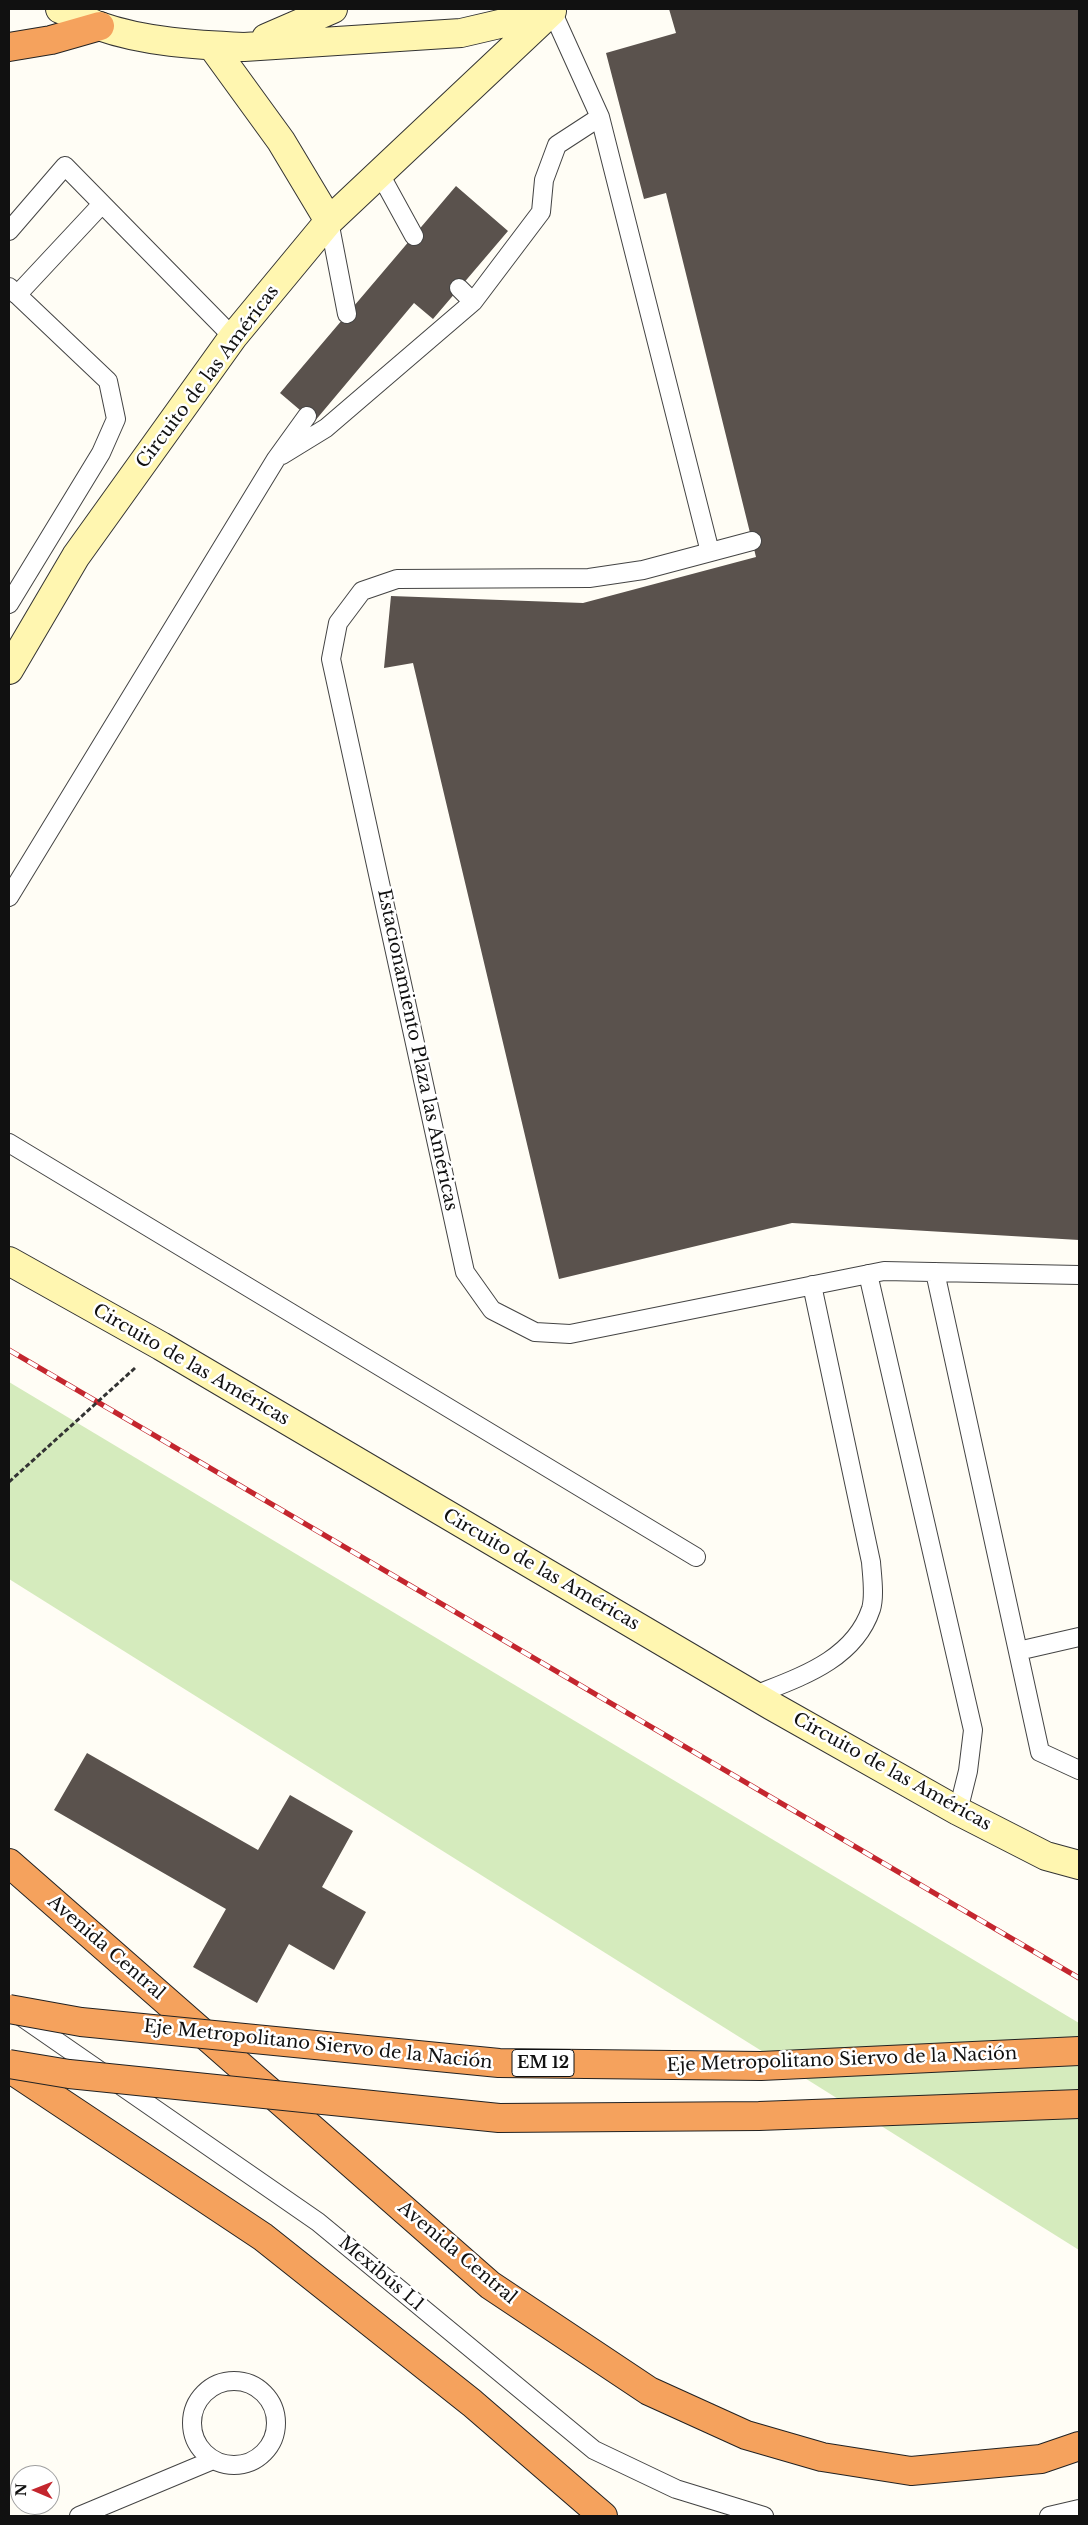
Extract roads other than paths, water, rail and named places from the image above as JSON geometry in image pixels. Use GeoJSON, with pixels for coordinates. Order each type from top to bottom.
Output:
{"type":"FeatureCollection","features":[{"type":"Feature","properties":{"kind":"highway"},"geometry":{"type":"LineString","coordinates":[[9,47],[51,40],[100,26]]}},
{"type":"Feature","properties":{"kind":"highway","name":"Avenida Central"},"geometry":{"type":"LineString","coordinates":[[9,1863],[490,2285],[649,2390],[746,2435],[822,2456],[911,2471],[1042,2459],[1079,2446]]}},
{"type":"Feature","properties":{"kind":"highway","name":"Eje Metropolitano Siervo de la Nación"},"geometry":{"type":"LineString","coordinates":[[9,2008],[81,2022],[499,2063],[761,2066],[1079,2051]]}},
{"type":"Feature","properties":{"kind":"highway"},"geometry":{"type":"LineString","coordinates":[[9,2064],[69,2074],[499,2118],[759,2116],[1079,2104]]}},
{"type":"Feature","properties":{"kind":"highway"},"geometry":{"type":"LineString","coordinates":[[9,2068],[73,2113],[263,2237],[472,2403],[603,2516]]}},
{"type":"Feature","properties":{"kind":"highway"},"geometry":{"type":"LineString","coordinates":[[9,2092],[73,2113]]}},
{"type":"Feature","properties":{"kind":"main road"},"geometry":{"type":"LineString","coordinates":[[60,9],[100,26],[151,38],[212,46],[244,47],[461,33],[555,10]]}},
{"type":"Feature","properties":{"kind":"main road"},"geometry":{"type":"LineString","coordinates":[[244,47],[334,9]]}},
{"type":"Feature","properties":{"kind":"main road","name":"Circuito de las Américas"},"geometry":{"type":"LineString","coordinates":[[9,670],[76,556],[233,337],[330,221],[555,10]]}},
{"type":"Feature","properties":{"kind":"main road"},"geometry":{"type":"LineString","coordinates":[[212,46],[281,141],[330,221]]}},
{"type":"Feature","properties":{"kind":"main road","name":"Circuito de las Américas"},"geometry":{"type":"LineString","coordinates":[[9,1261],[161,1346],[755,1695],[958,1811],[1046,1856],[1079,1866]]}},
{"type":"Feature","properties":{"kind":"lane"},"geometry":{"type":"LineString","coordinates":[[555,10],[600,117],[710,552]]}},
{"type":"Feature","properties":{"kind":"lane"},"geometry":{"type":"LineString","coordinates":[[276,459],[326,428],[473,302],[542,212],[544,180],[557,145],[600,117]]}},
{"type":"Feature","properties":{"kind":"lane"},"geometry":{"type":"LineString","coordinates":[[9,231],[64,166],[233,337]]}},
{"type":"Feature","properties":{"kind":"lane"},"geometry":{"type":"LineString","coordinates":[[380,174],[414,236]]}},
{"type":"Feature","properties":{"kind":"lane"},"geometry":{"type":"LineString","coordinates":[[9,604],[101,453],[116,419],[108,381],[13,291],[102,204]]}},
{"type":"Feature","properties":{"kind":"lane"},"geometry":{"type":"LineString","coordinates":[[330,221],[347,314]]}},
{"type":"Feature","properties":{"kind":"lane"},"geometry":{"type":"LineString","coordinates":[[459,288],[473,302]]}},
{"type":"Feature","properties":{"kind":"lane"},"geometry":{"type":"LineString","coordinates":[[9,897],[276,459],[307,416]]}},
{"type":"Feature","properties":{"kind":"lane","name":"Estacionamiento Plaza las Américas"},"geometry":{"type":"LineString","coordinates":[[752,541],[643,570],[589,578],[396,579],[362,591],[338,624],[331,659],[465,1272],[492,1310],[535,1332],[570,1334],[884,1271],[1079,1275]]}},
{"type":"Feature","properties":{"kind":"lane"},"geometry":{"type":"LineString","coordinates":[[9,1143],[696,1557]]}},
{"type":"Feature","properties":{"kind":"lane"},"geometry":{"type":"LineString","coordinates":[[935,1272],[1040,1752],[1079,1770]]}},
{"type":"Feature","properties":{"kind":"lane"},"geometry":{"type":"LineString","coordinates":[[868,1274],[973,1730],[968,1771],[958,1811]]}},
{"type":"Feature","properties":{"kind":"lane"},"geometry":{"type":"LineString","coordinates":[[755,1695],[820,1668],[853,1642],[872,1608],[871,1562],[812,1285]]}},
{"type":"Feature","properties":{"kind":"lane"},"geometry":{"type":"LineString","coordinates":[[1018,1651],[1079,1637]]}},
{"type":"Feature","properties":{"kind":"lane","name":"Mexibús L1"},"geometry":{"type":"LineString","coordinates":[[9,2008],[318,2222],[594,2450],[676,2489],[764,2516]]}},
{"type":"Feature","properties":{"kind":"lane"},"geometry":{"type":"LineString","coordinates":[[79,2516],[213,2460],[225,2464],[239,2465],[252,2461],[263,2453],[271,2443],[276,2429],[276,2414],[266,2395],[249,2382],[235,2380],[220,2382],[208,2389],[198,2399],[192,2413],[191,2426],[194,2440],[202,2451],[213,2460]]}},
{"type":"Feature","properties":{"kind":"lane"},"geometry":{"type":"LineString","coordinates":[[1049,2516],[1079,2509]]}},
{"type":"Feature","properties":{"kind":"railway"},"geometry":{"type":"LineString","coordinates":[[9,1350],[1079,1978]]}}]}
